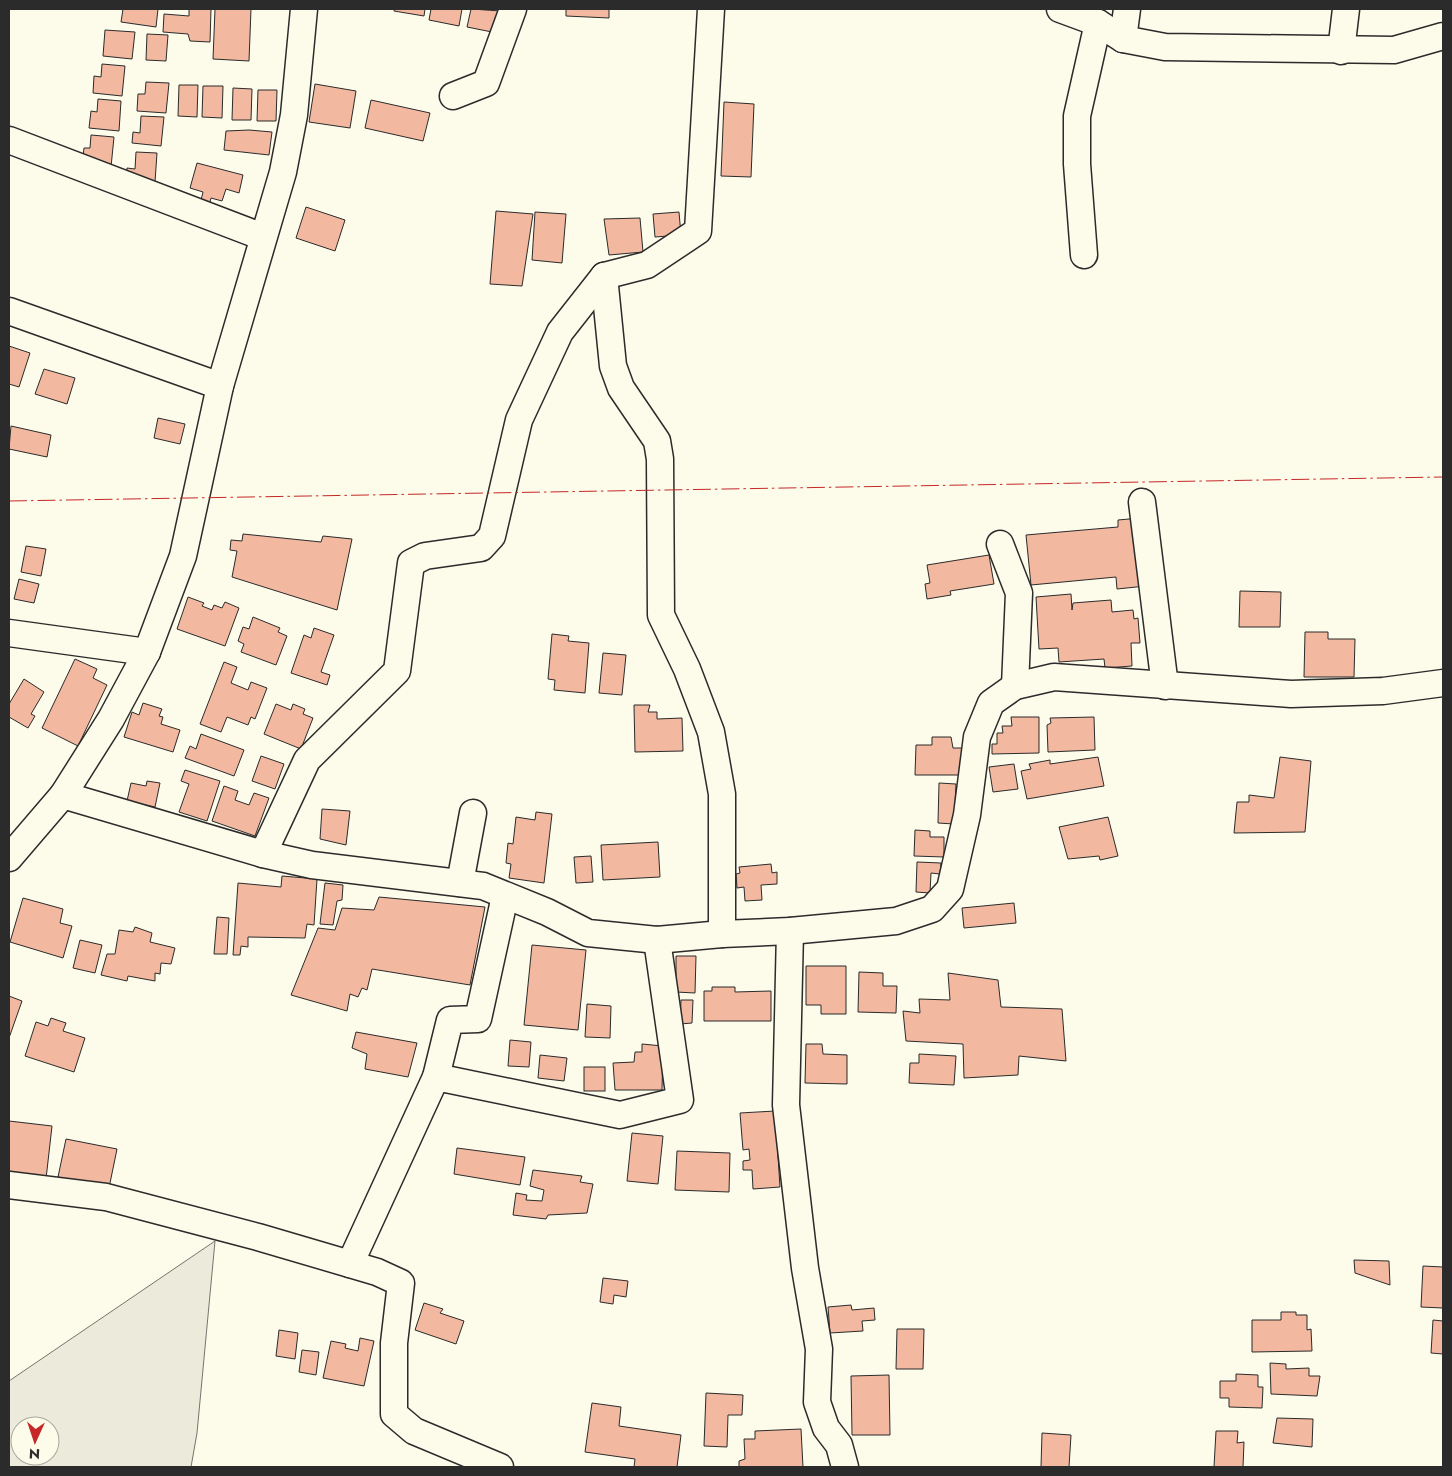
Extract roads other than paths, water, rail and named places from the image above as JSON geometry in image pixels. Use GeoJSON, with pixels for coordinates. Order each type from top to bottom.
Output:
{"type":"FeatureCollection","features":[{"type":"Feature","properties":{"kind":"street"},"geometry":{"type":"LineString","coordinates":[[9,858],[63,795],[111,719],[147,652],[183,556],[220,386],[283,172],[294,114],[304,9]]}},
{"type":"Feature","properties":{"kind":"street"},"geometry":{"type":"LineString","coordinates":[[453,96],[486,83],[513,9]]}},
{"type":"Feature","properties":{"kind":"street"},"geometry":{"type":"LineString","coordinates":[[263,854],[307,760],[397,671],[411,563],[425,556],[481,548],[492,536],[519,420],[560,332],[604,276],[647,265],[698,231],[711,9]]}},
{"type":"Feature","properties":{"kind":"street"},"geometry":{"type":"LineString","coordinates":[[1060,9],[1098,23],[1123,39],[1165,47],[1341,51],[1394,50],[1443,36]]}},
{"type":"Feature","properties":{"kind":"street"},"geometry":{"type":"LineString","coordinates":[[1123,39],[1127,9]]}},
{"type":"Feature","properties":{"kind":"street"},"geometry":{"type":"LineString","coordinates":[[1341,51],[1346,9]]}},
{"type":"Feature","properties":{"kind":"street"},"geometry":{"type":"LineString","coordinates":[[1084,255],[1077,164],[1077,116],[1098,23]]}},
{"type":"Feature","properties":{"kind":"street"},"geometry":{"type":"LineString","coordinates":[[9,140],[263,237]]}},
{"type":"Feature","properties":{"kind":"street"},"geometry":{"type":"LineString","coordinates":[[604,276],[613,366],[621,388],[657,441],[660,459],[661,615],[687,669],[713,740],[722,794],[722,934]]}},
{"type":"Feature","properties":{"kind":"street"},"geometry":{"type":"LineString","coordinates":[[9,311],[220,386]]}},
{"type":"Feature","properties":{"kind":"street"},"geometry":{"type":"LineString","coordinates":[[1142,502],[1165,686]]}},
{"type":"Feature","properties":{"kind":"street"},"geometry":{"type":"LineString","coordinates":[[1000,544],[1019,593],[1015,686]]}},
{"type":"Feature","properties":{"kind":"street"},"geometry":{"type":"LineString","coordinates":[[9,633],[147,652]]}},
{"type":"Feature","properties":{"kind":"street"},"geometry":{"type":"LineString","coordinates":[[63,795],[263,854],[312,865],[483,886],[547,912],[588,933],[657,940],[722,934],[790,931],[896,921],[932,908],[950,889],[967,815],[978,737],[991,703],[1015,686],[1054,677],[1291,694],[1383,691],[1443,683]]}},
{"type":"Feature","properties":{"kind":"street"},"geometry":{"type":"LineString","coordinates":[[460,883],[473,813]]}},
{"type":"Feature","properties":{"kind":"street"},"geometry":{"type":"LineString","coordinates":[[350,1264],[436,1077],[450,1020],[478,1019],[505,896]]}},
{"type":"Feature","properties":{"kind":"street"},"geometry":{"type":"LineString","coordinates":[[790,931],[786,1105],[805,1268],[819,1349],[816,1402],[826,1428],[839,1445],[845,1467]]}},
{"type":"Feature","properties":{"kind":"street"},"geometry":{"type":"LineString","coordinates":[[436,1077],[620,1115],[680,1100],[657,940]]}},
{"type":"Feature","properties":{"kind":"street"},"geometry":{"type":"LineString","coordinates":[[9,1185],[106,1197],[258,1237],[378,1272],[401,1283],[394,1343],[394,1414],[414,1431],[500,1467]]}}]}
